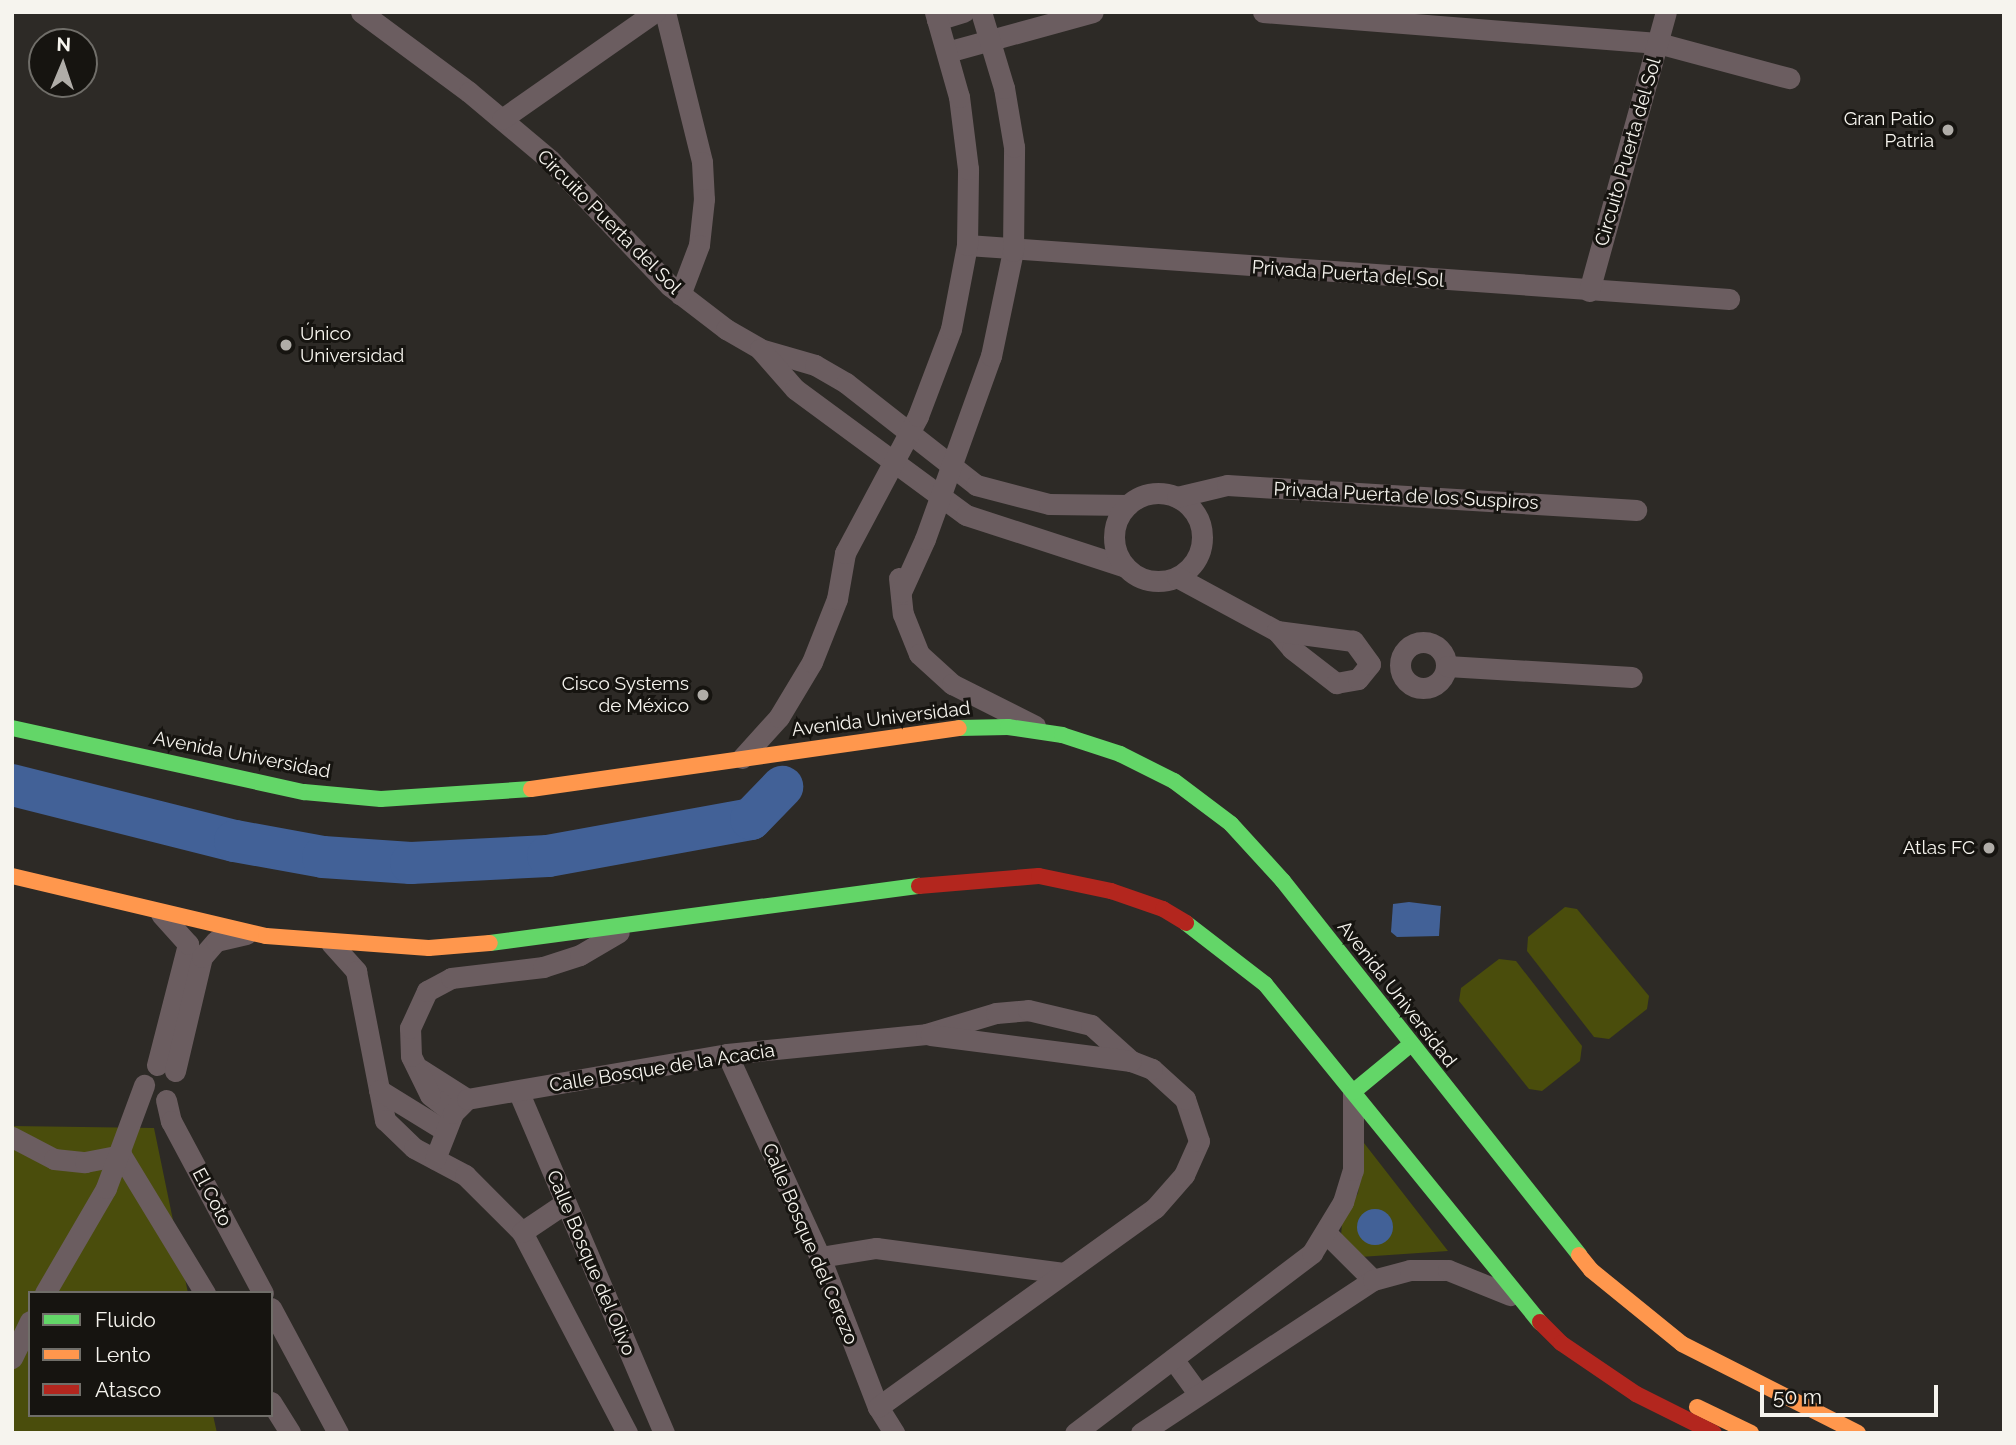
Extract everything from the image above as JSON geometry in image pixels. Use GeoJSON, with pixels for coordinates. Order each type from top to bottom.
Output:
{"type":"FeatureCollection","features":[{"type":"Feature","properties":{"kind":"main road","name":"Avenida Universidad"},"geometry":{"type":"LineString","coordinates":[[12,728],[304,792],[380,799],[490,794],[959,728],[1049,733],[1120,754],[1174,781],[1231,824],[1283,881],[1551,1225],[1635,1310],[1716,1364],[1823,1426],[1858,1433]]}},
{"type":"Feature","properties":{"kind":"main road"},"geometry":{"type":"LineString","coordinates":[[12,876],[253,933],[331,943],[468,947],[970,879],[1039,876],[1087,885],[1163,909],[1233,954],[1265,984],[1518,1298],[1561,1343],[1636,1394],[1714,1433]]}},
{"type":"Feature","properties":{"kind":"main road"},"geometry":{"type":"LineString","coordinates":[[1353,1092],[1410,1045]]}},
{"type":"Feature","properties":{"kind":"main road"},"geometry":{"type":"LineString","coordinates":[[1636,1394],[1689,1404],[1751,1433]]}},
{"type":"Feature","properties":{"kind":"street","name":"Circuito Puerta del Sol"},"geometry":{"type":"LineString","coordinates":[[360,12],[502,119],[586,194],[680,295],[760,349],[795,389],[939,498],[976,519],[1126,567]]}},
{"type":"Feature","properties":{"kind":"street"},"geometry":{"type":"LineString","coordinates":[[502,119],[655,12]]}},
{"type":"Feature","properties":{"kind":"street"},"geometry":{"type":"LineString","coordinates":[[665,12],[702,162],[704,199],[699,244],[680,295]]}},
{"type":"Feature","properties":{"kind":"street"},"geometry":{"type":"LineString","coordinates":[[742,758],[795,693],[826,633],[843,576],[845,553],[857,523],[872,507],[909,433],[936,376],[951,329],[967,245],[966,132],[936,16],[964,12]]}},
{"type":"Feature","properties":{"kind":"street"},"geometry":{"type":"LineString","coordinates":[[981,12],[1004,88],[1014,147],[1013,251],[999,330],[951,468],[901,592],[909,633],[931,667],[952,684],[1049,733]]}},
{"type":"Feature","properties":{"kind":"street"},"geometry":{"type":"LineString","coordinates":[[947,52],[1093,12]]}},
{"type":"Feature","properties":{"kind":"street"},"geometry":{"type":"LineString","coordinates":[[1263,12],[1344,15],[1658,43],[1789,78]]}},
{"type":"Feature","properties":{"kind":"street","name":"Circuito Puerta del Sol"},"geometry":{"type":"LineString","coordinates":[[1589,291],[1666,12]]}},
{"type":"Feature","properties":{"kind":"street","name":"Privada Puerta del Sol"},"geometry":{"type":"LineString","coordinates":[[967,245],[1013,251],[1729,299]]}},
{"type":"Feature","properties":{"kind":"street","name":"Circuito Puerta del Sol"},"geometry":{"type":"LineString","coordinates":[[760,349],[815,365],[976,485],[1049,504],[1128,505]]}},
{"type":"Feature","properties":{"kind":"street","name":"Privada Puerta de los Suspiros"},"geometry":{"type":"LineString","coordinates":[[1177,497],[1227,485],[1636,510]]}},
{"type":"Feature","properties":{"kind":"street"},"geometry":{"type":"LineString","coordinates":[[1160,493],[1177,497],[1199,520],[1202,537],[1191,567],[1177,577],[1150,580],[1126,567],[1114,536],[1128,505],[1160,493]]}},
{"type":"Feature","properties":{"kind":"street"},"geometry":{"type":"LineString","coordinates":[[1177,577],[1277,631],[1353,641],[1370,664]]}},
{"type":"Feature","properties":{"kind":"street"},"geometry":{"type":"LineString","coordinates":[[1277,631],[1292,649],[1336,683],[1358,679],[1370,664]]}},
{"type":"Feature","properties":{"kind":"street"},"geometry":{"type":"LineString","coordinates":[[1424,642],[1440,649],[1447,666],[1439,682],[1422,688],[1406,681],[1400,664],[1407,648],[1424,642]]}},
{"type":"Feature","properties":{"kind":"street"},"geometry":{"type":"LineString","coordinates":[[1370,664],[1400,664]]}},
{"type":"Feature","properties":{"kind":"street"},"geometry":{"type":"LineString","coordinates":[[1447,666],[1632,677]]}},
{"type":"Feature","properties":{"kind":"street"},"geometry":{"type":"LineString","coordinates":[[144,1085],[157,1100],[166,1100],[179,1088],[166,1068],[188,944],[174,924],[156,910]]}},
{"type":"Feature","properties":{"kind":"street","name":"Calle Bosque del Olivo"},"geometry":{"type":"LineString","coordinates":[[627,1433],[522,1232],[465,1175],[447,1130],[442,1086],[411,1056],[410,1028],[427,991],[451,978],[543,967],[580,955],[630,926]]}},
{"type":"Feature","properties":{"kind":"street"},"geometry":{"type":"LineString","coordinates":[[166,1068],[202,957],[228,936],[253,933]]}},
{"type":"Feature","properties":{"kind":"street","name":"Calle Bosque del Olivo"},"geometry":{"type":"LineString","coordinates":[[331,943],[356,971],[379,1090],[410,1128],[447,1130]]}},
{"type":"Feature","properties":{"kind":"street","name":"Calle Bosque de la Acacia"},"geometry":{"type":"LineString","coordinates":[[447,1130],[519,1093],[727,1054],[926,1034],[996,1013],[1028,1010],[1091,1025],[1131,1061],[1161,1075],[1185,1098],[1199,1141],[1184,1175],[1154,1208],[878,1407]]}},
{"type":"Feature","properties":{"kind":"street","name":"Calle Bosque de la Acacia"},"geometry":{"type":"LineString","coordinates":[[926,1034],[1131,1061]]}},
{"type":"Feature","properties":{"kind":"street","name":"Calle Bosque del Cerezo"},"geometry":{"type":"LineString","coordinates":[[727,1054],[820,1258],[878,1407],[894,1433]]}},
{"type":"Feature","properties":{"kind":"street"},"geometry":{"type":"LineString","coordinates":[[46,1291],[121,1155],[149,1069],[166,1068]]}},
{"type":"Feature","properties":{"kind":"street"},"geometry":{"type":"LineString","coordinates":[[1075,1433],[1312,1253],[1326,1233],[1353,1170],[1353,1092]]}},
{"type":"Feature","properties":{"kind":"street","name":"Calle Bosque del Olivo"},"geometry":{"type":"LineString","coordinates":[[519,1093],[664,1433]]}},
{"type":"Feature","properties":{"kind":"street","name":"El Coto"},"geometry":{"type":"LineString","coordinates":[[166,1100],[171,1121],[262,1291]]}},
{"type":"Feature","properties":{"kind":"street"},"geometry":{"type":"LineString","coordinates":[[12,1137],[54,1159],[85,1162],[121,1155]]}},
{"type":"Feature","properties":{"kind":"street"},"geometry":{"type":"LineString","coordinates":[[121,1155],[204,1291]]}},
{"type":"Feature","properties":{"kind":"street"},"geometry":{"type":"LineString","coordinates":[[522,1232],[565,1202]]}},
{"type":"Feature","properties":{"kind":"street"},"geometry":{"type":"LineString","coordinates":[[1326,1233],[1373,1280]]}},
{"type":"Feature","properties":{"kind":"street"},"geometry":{"type":"LineString","coordinates":[[820,1258],[876,1248],[1063,1273]]}},
{"type":"Feature","properties":{"kind":"street"},"geometry":{"type":"LineString","coordinates":[[1141,1433],[1197,1392],[1373,1280],[1410,1270],[1448,1270],[1518,1298]]}},
{"type":"Feature","properties":{"kind":"street"},"geometry":{"type":"LineString","coordinates":[[273,1312],[338,1433]]}},
{"type":"Feature","properties":{"kind":"street"},"geometry":{"type":"LineString","coordinates":[[12,1358],[28,1325]]}},
{"type":"Feature","properties":{"kind":"street"},"geometry":{"type":"LineString","coordinates":[[1173,1359],[1197,1392]]}},
{"type":"Feature","properties":{"kind":"street"},"geometry":{"type":"LineString","coordinates":[[273,1405],[290,1433]]}},
{"type":"Feature","properties":{"kind":"shaded area"},"geometry":{"type":"Polygon","coordinates":[[[1565,907],[1577,909],[1649,996],[1647,1009],[1609,1039],[1594,1037],[1527,951],[1528,937],[1565,907]]]}},
{"type":"Feature","properties":{"kind":"shaded area"},"geometry":{"type":"Polygon","coordinates":[[[1499,959],[1516,961],[1582,1046],[1580,1061],[1542,1091],[1529,1089],[1459,1001],[1461,988],[1499,959]]]}},
{"type":"Feature","properties":{"kind":"shaded area"},"geometry":{"type":"Polygon","coordinates":[[[12,1126],[154,1128],[188,1291],[28,1291],[28,1417],[213,1417],[217,1433],[12,1433],[12,1126]]]}},
{"type":"Feature","properties":{"kind":"shaded area"},"geometry":{"type":"Polygon","coordinates":[[[1364,1143],[1448,1251],[1360,1257],[1341,1236],[1342,1223],[1358,1193],[1364,1143]]]}},
{"type":"Feature","properties":{"kind":"water"},"geometry":{"type":"Polygon","coordinates":[[[1409,902],[1441,906],[1439,936],[1397,937],[1391,932],[1393,904],[1409,902]]]}},
{"type":"Feature","properties":{"kind":"water"},"geometry":{"type":"Polygon","coordinates":[[[1375,1209],[1388,1214],[1393,1227],[1388,1240],[1375,1245],[1362,1240],[1357,1227],[1362,1214],[1375,1209]]]}},
{"type":"Feature","properties":{"kind":"waterway"},"geometry":{"type":"LineString","coordinates":[[12,785],[235,841],[323,857],[411,863],[548,856],[751,819],[782,787]]}},
{"type":"Feature","properties":{"kind":"traffic: fast"},"geometry":{"type":"LineString","coordinates":[[959,728],[1008,727],[1062,735],[1120,754],[1174,781],[1231,824],[1283,881],[1579,1255]]}},
{"type":"Feature","properties":{"kind":"traffic: fast"},"geometry":{"type":"LineString","coordinates":[[12,728],[304,792],[381,799],[531,789]]}},
{"type":"Feature","properties":{"kind":"traffic: fast"},"geometry":{"type":"LineString","coordinates":[[490,943],[919,886]]}},
{"type":"Feature","properties":{"kind":"traffic: fast"},"geometry":{"type":"LineString","coordinates":[[1186,923],[1265,984],[1540,1322]]}},
{"type":"Feature","properties":{"kind":"traffic: fast"},"geometry":{"type":"LineString","coordinates":[[1353,1092],[1410,1045]]}},
{"type":"Feature","properties":{"kind":"traffic: slow"},"geometry":{"type":"LineString","coordinates":[[531,789],[959,728]]}},
{"type":"Feature","properties":{"kind":"traffic: slow"},"geometry":{"type":"LineString","coordinates":[[12,876],[266,936],[429,948],[490,943]]}},
{"type":"Feature","properties":{"kind":"traffic: slow"},"geometry":{"type":"LineString","coordinates":[[1579,1255],[1591,1270],[1682,1344],[1858,1433]]}},
{"type":"Feature","properties":{"kind":"traffic: slow"},"geometry":{"type":"LineString","coordinates":[[1697,1407],[1751,1433]]}},
{"type":"Feature","properties":{"kind":"traffic: jam"},"geometry":{"type":"LineString","coordinates":[[919,886],[1039,876],[1111,891],[1163,909],[1186,923]]}},
{"type":"Feature","properties":{"kind":"traffic: jam"},"geometry":{"type":"LineString","coordinates":[[1540,1322],[1561,1343],[1636,1394],[1714,1433]]}},
{"type":"Feature","properties":{"kind":"place","name":"Gran Patio Patria"},"geometry":{"type":"Point","coordinates":[1948,130]}},
{"type":"Feature","properties":{"kind":"place","name":"Único Universidad"},"geometry":{"type":"Point","coordinates":[286,345]}},
{"type":"Feature","properties":{"kind":"place","name":"Cisco Systems de México"},"geometry":{"type":"Point","coordinates":[703,695]}},
{"type":"Feature","properties":{"kind":"place","name":"Atlas FC"},"geometry":{"type":"Point","coordinates":[1989,848]}}]}
